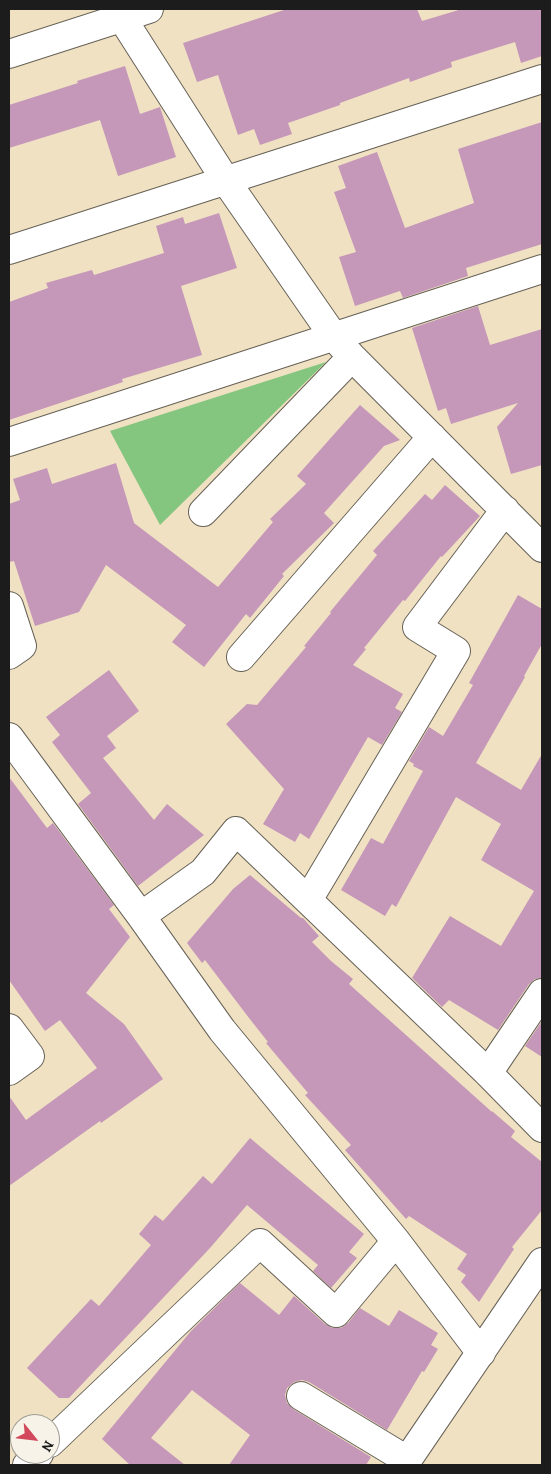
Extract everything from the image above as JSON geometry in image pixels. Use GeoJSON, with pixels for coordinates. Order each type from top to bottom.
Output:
{"type":"FeatureCollection","features":[{"type":"Feature","properties":{"kind":"street"},"geometry":{"type":"LineString","coordinates":[[9,54],[120,13],[149,9]]}},
{"type":"Feature","properties":{"kind":"street"},"geometry":{"type":"LineString","coordinates":[[120,13],[226,181],[334,337],[542,548]]}},
{"type":"Feature","properties":{"kind":"street"},"geometry":{"type":"LineString","coordinates":[[9,250],[542,79]]}},
{"type":"Feature","properties":{"kind":"street"},"geometry":{"type":"LineString","coordinates":[[9,442],[542,269]]}},
{"type":"Feature","properties":{"kind":"street"},"geometry":{"type":"LineString","coordinates":[[203,512],[352,357]]}},
{"type":"Feature","properties":{"kind":"street"},"geometry":{"type":"LineString","coordinates":[[240,657],[432,437]]}},
{"type":"Feature","properties":{"kind":"street"},"geometry":{"type":"LineString","coordinates":[[308,900],[456,651],[417,627],[505,510]]}},
{"type":"Feature","properties":{"kind":"street"},"geometry":{"type":"LineString","coordinates":[[9,606],[22,646],[9,655]]}},
{"type":"Feature","properties":{"kind":"street"},"geometry":{"type":"LineString","coordinates":[[9,737],[141,916],[222,1030],[396,1241],[481,1353]]}},
{"type":"Feature","properties":{"kind":"street"},"geometry":{"type":"LineString","coordinates":[[141,916],[203,872],[236,831],[488,1073],[542,1128]]}},
{"type":"Feature","properties":{"kind":"street"},"geometry":{"type":"LineString","coordinates":[[488,1073],[542,993]]}},
{"type":"Feature","properties":{"kind":"street"},"geometry":{"type":"LineString","coordinates":[[9,1028],[30,1056],[9,1071]]}},
{"type":"Feature","properties":{"kind":"street"},"geometry":{"type":"LineString","coordinates":[[60,1433],[260,1243],[336,1313],[396,1241]]}},
{"type":"Feature","properties":{"kind":"street"},"geometry":{"type":"LineString","coordinates":[[301,1396],[406,1463],[542,1262]]}},
{"type":"Feature","properties":{"kind":"green space"},"geometry":{"type":"Polygon","coordinates":[[[326,362],[160,525],[110,431],[326,362]]]}},
{"type":"Feature","properties":{"kind":"building"},"geometry":{"type":"Polygon","coordinates":[[[287,9],[417,9],[422,21],[462,9],[542,9],[542,56],[521,63],[515,42],[451,62],[452,67],[410,82],[409,78],[288,123],[292,134],[260,145],[254,129],[238,135],[218,75],[197,82],[183,43],[287,9]]]}},
{"type":"Feature","properties":{"kind":"building"},"geometry":{"type":"Polygon","coordinates":[[[125,66],[140,114],[160,107],[176,157],[118,176],[100,120],[9,148],[9,105],[125,66]]]}},
{"type":"Feature","properties":{"kind":"building"},"geometry":{"type":"Polygon","coordinates":[[[542,122],[542,244],[466,268],[468,276],[403,298],[400,291],[355,306],[339,257],[356,252],[334,192],[346,188],[338,166],[377,152],[405,228],[474,203],[458,149],[542,122]]]}},
{"type":"Feature","properties":{"kind":"building"},"geometry":{"type":"Polygon","coordinates":[[[219,213],[237,268],[181,286],[202,355],[122,379],[123,382],[9,420],[9,302],[48,288],[46,283],[92,270],[94,275],[164,253],[156,226],[183,217],[185,224],[219,213]]]}},
{"type":"Feature","properties":{"kind":"building"},"geometry":{"type":"Polygon","coordinates":[[[478,306],[490,345],[542,329],[542,465],[511,474],[497,427],[518,403],[451,424],[446,408],[438,411],[412,328],[478,306]]]}},
{"type":"Feature","properties":{"kind":"building"},"geometry":{"type":"Polygon","coordinates":[[[360,405],[400,440],[384,446],[324,513],[334,523],[282,574],[284,576],[250,618],[246,614],[204,667],[172,642],[186,625],[106,565],[79,612],[35,626],[14,561],[9,562],[9,504],[20,500],[13,479],[47,468],[52,484],[116,463],[134,523],[218,587],[273,522],[270,519],[306,484],[297,476],[360,405]]]}},
{"type":"Feature","properties":{"kind":"building"},"geometry":{"type":"Polygon","coordinates":[[[445,485],[480,516],[441,556],[405,601],[403,600],[364,648],[366,649],[353,665],[403,694],[395,708],[402,712],[382,745],[368,737],[309,839],[300,833],[295,842],[263,824],[284,789],[226,724],[247,704],[257,705],[306,647],[304,646],[330,612],[377,555],[373,551],[425,494],[432,500],[445,485]]]}},
{"type":"Feature","properties":{"kind":"building"},"geometry":{"type":"Polygon","coordinates":[[[518,595],[542,609],[542,644],[476,763],[521,790],[542,754],[542,978],[535,979],[529,984],[498,1030],[449,1000],[442,1007],[412,978],[450,916],[501,946],[534,891],[481,860],[501,824],[456,797],[396,907],[392,904],[385,916],[341,890],[371,838],[383,844],[423,771],[413,766],[414,764],[409,761],[429,727],[443,736],[473,685],[469,683],[518,595]]]}},
{"type":"Feature","properties":{"kind":"building"},"geometry":{"type":"Polygon","coordinates":[[[109,670],[139,711],[107,736],[116,748],[103,758],[154,820],[167,804],[204,835],[138,886],[78,804],[91,793],[52,742],[60,735],[46,717],[109,670]]]}},
{"type":"Feature","properties":{"kind":"building"},"geometry":{"type":"Polygon","coordinates":[[[9,777],[47,828],[53,823],[114,905],[109,909],[130,937],[86,993],[124,1024],[163,1079],[9,1186],[9,1096],[26,1120],[97,1068],[60,1020],[45,1031],[9,980],[9,777]]]}},
{"type":"Feature","properties":{"kind":"building"},"geometry":{"type":"Polygon","coordinates":[[[250,875],[303,918],[319,936],[312,942],[353,979],[349,984],[515,1131],[511,1137],[542,1162],[542,1210],[512,1247],[514,1249],[479,1302],[461,1282],[466,1275],[457,1269],[467,1254],[409,1216],[406,1219],[345,1150],[351,1145],[305,1095],[308,1093],[266,1043],[268,1042],[205,960],[202,963],[187,943],[233,889],[250,875]]]}},
{"type":"Feature","properties":{"kind":"building"},"geometry":{"type":"Polygon","coordinates":[[[542,1021],[542,1057],[525,1046],[542,1021]]]}},
{"type":"Feature","properties":{"kind":"building"},"geometry":{"type":"Polygon","coordinates":[[[250,1138],[364,1234],[349,1252],[357,1258],[331,1288],[313,1271],[318,1265],[247,1205],[210,1248],[69,1398],[59,1398],[27,1368],[91,1299],[99,1306],[151,1245],[139,1234],[155,1215],[163,1221],[203,1176],[212,1184],[250,1138]]]}},
{"type":"Feature","properties":{"kind":"building"},"geometry":{"type":"Polygon","coordinates":[[[240,1283],[279,1315],[294,1296],[332,1328],[341,1328],[348,1323],[360,1308],[389,1326],[399,1310],[438,1333],[431,1345],[438,1349],[424,1372],[422,1371],[387,1430],[309,1382],[302,1380],[294,1382],[287,1388],[285,1395],[287,1403],[293,1409],[371,1457],[366,1465],[229,1465],[250,1435],[192,1390],[151,1438],[185,1465],[130,1465],[102,1439],[191,1331],[240,1283]]]}}]}
